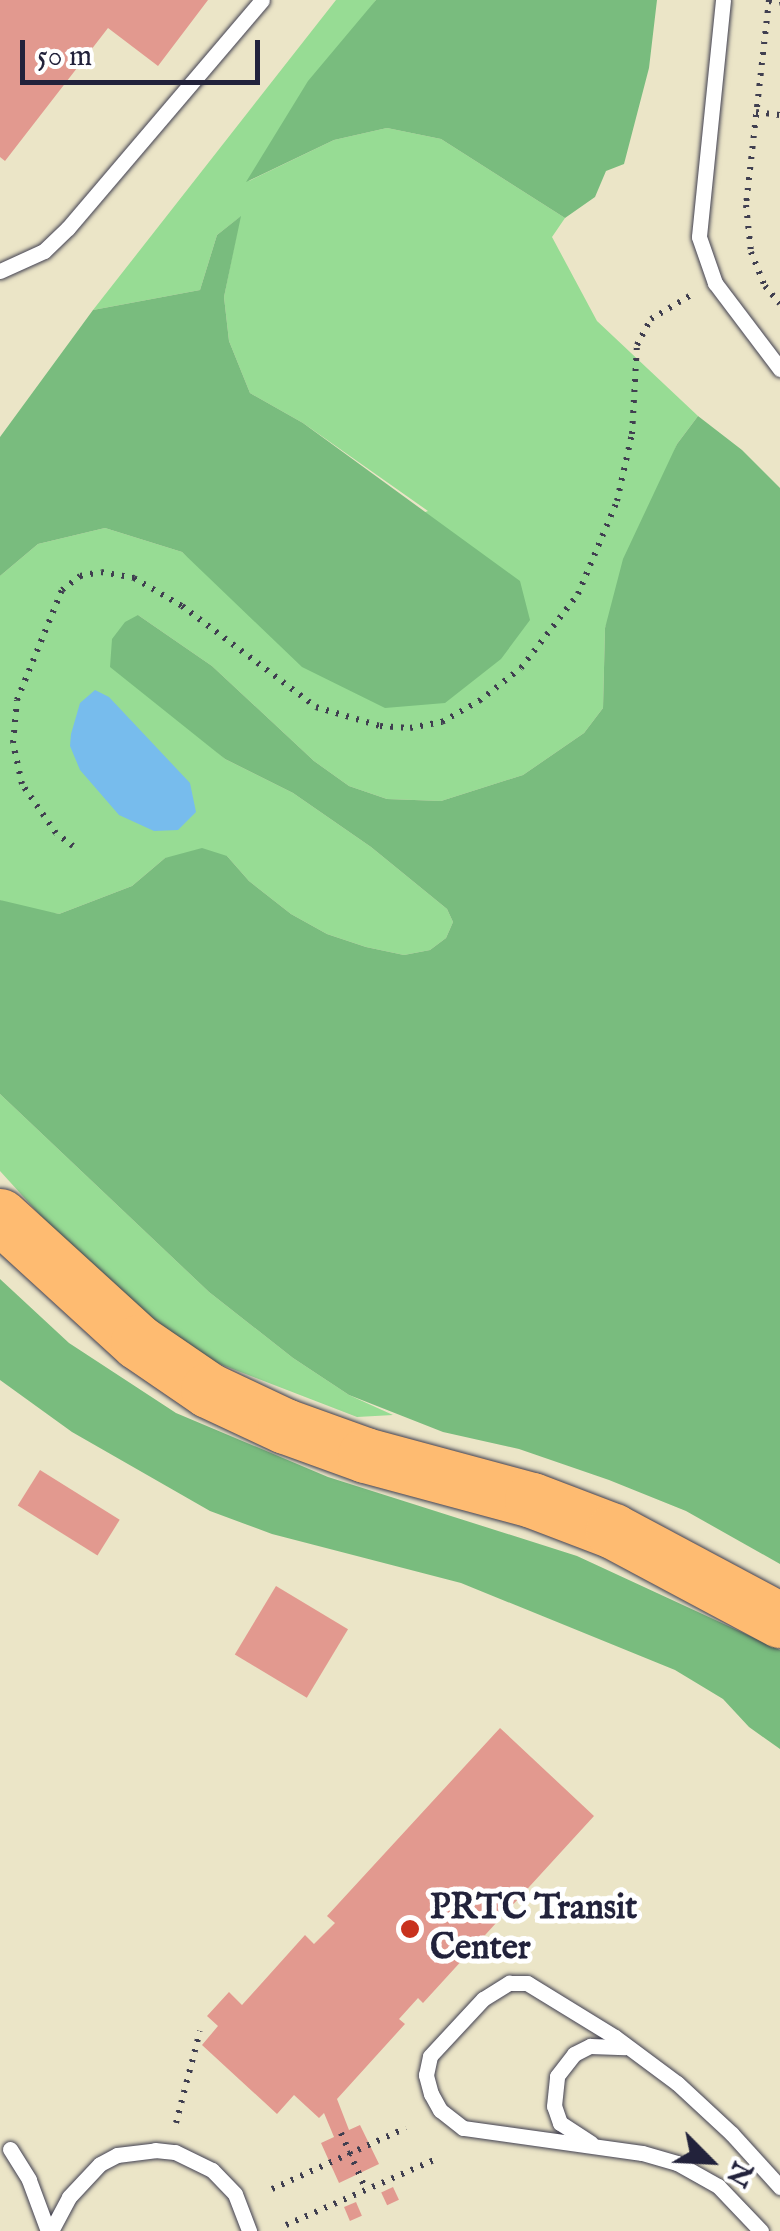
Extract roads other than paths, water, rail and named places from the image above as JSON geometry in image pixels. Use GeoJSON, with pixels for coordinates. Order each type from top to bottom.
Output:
{"type":"FeatureCollection","features":[{"type":"Feature","properties":{"kind":"highway"},"geometry":{"type":"LineString","coordinates":[[0,1216],[138,1342],[208,1390],[365,1456],[532,1500],[613,1531],[780,1620]]}},
{"type":"Feature","properties":{"kind":"lane"},"geometry":{"type":"LineString","coordinates":[[0,271],[44,251],[68,228],[262,0]]}},
{"type":"Feature","properties":{"kind":"lane"},"geometry":{"type":"LineString","coordinates":[[723,0],[699,218],[705,261],[715,282],[780,369]]}},
{"type":"Feature","properties":{"kind":"lane"},"geometry":{"type":"LineString","coordinates":[[761,2231],[705,2176],[659,2158],[464,2128],[440,2110],[431,2094],[426,2065],[443,2038],[483,1999],[517,1981],[537,1987],[629,2048],[732,2134],[780,2187]]}},
{"type":"Feature","properties":{"kind":"lane"},"geometry":{"type":"LineString","coordinates":[[606,2148],[560,2123],[554,2088],[574,2054],[602,2044],[629,2048]]}},
{"type":"Feature","properties":{"kind":"lane"},"geometry":{"type":"LineString","coordinates":[[10,2149],[50,2231]]}},
{"type":"Feature","properties":{"kind":"lane"},"geometry":{"type":"LineString","coordinates":[[50,2231],[69,2198],[100,2164],[117,2155],[155,2150],[175,2152],[212,2170],[235,2194],[249,2231]]}},
{"type":"Feature","properties":{"kind":"water"},"geometry":{"type":"Polygon","coordinates":[[[95,690],[109,697],[190,783],[196,812],[178,830],[154,831],[119,815],[80,770],[70,746],[71,734],[80,703],[95,690]]]}},
{"type":"Feature","properties":{"kind":"place","name":"PRTC Transit Center"},"geometry":{"type":"Point","coordinates":[410,1929]}}]}
